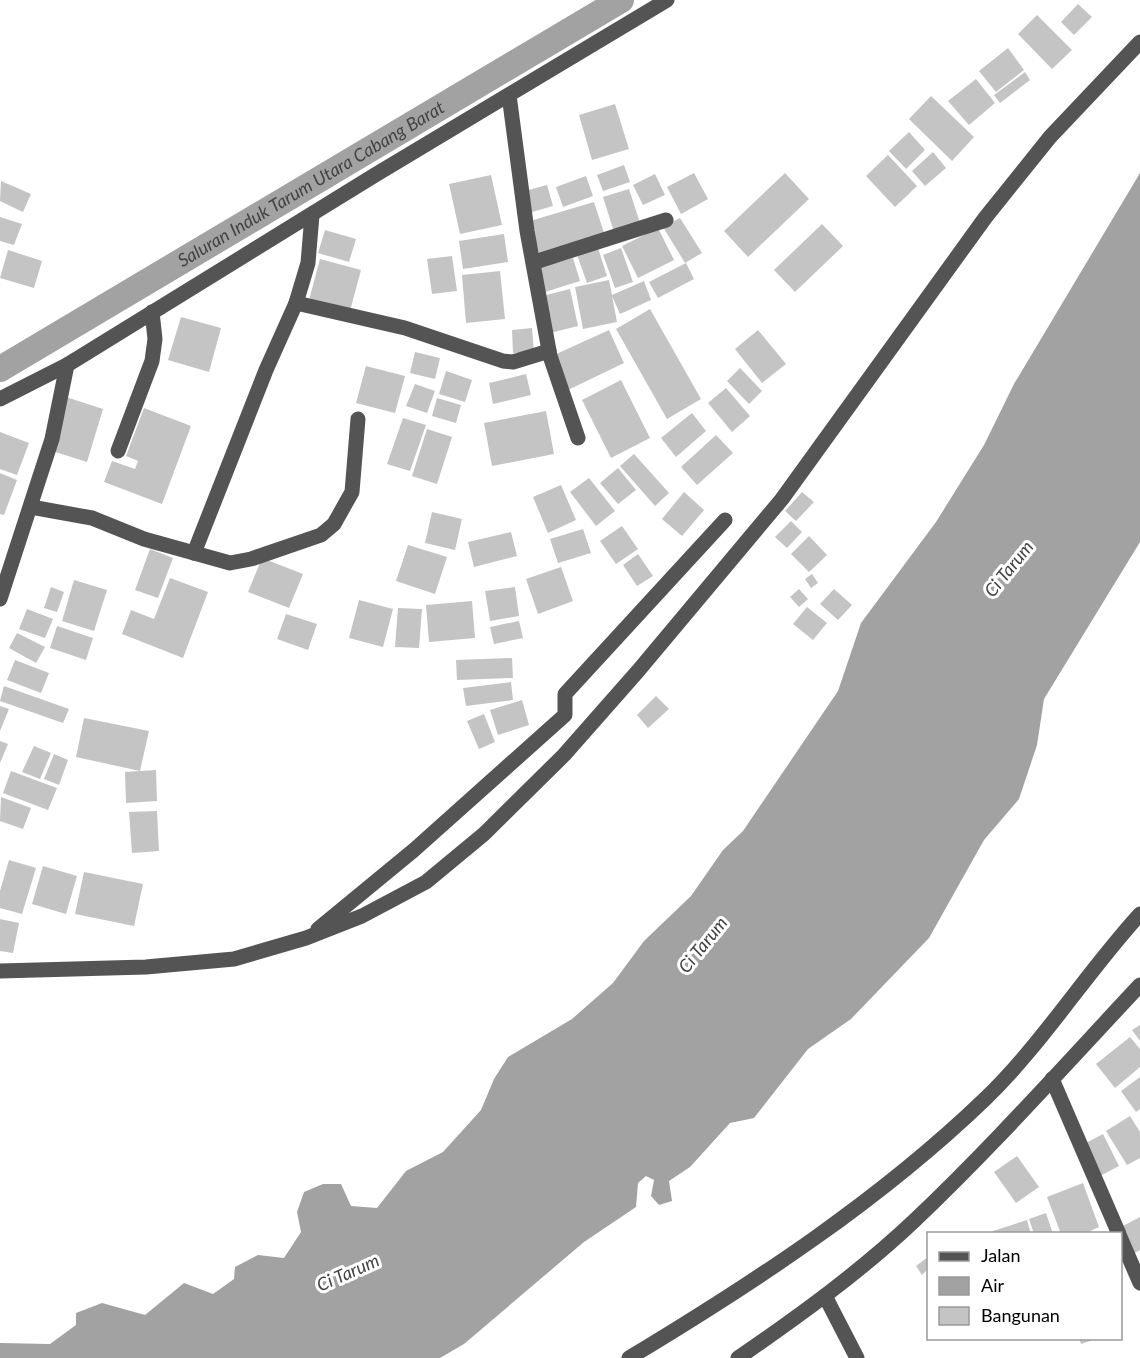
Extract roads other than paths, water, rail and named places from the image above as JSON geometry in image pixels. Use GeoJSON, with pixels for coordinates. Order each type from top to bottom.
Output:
{"type":"FeatureCollection","features":[{"type":"Feature","properties":{"kind":"street"},"geometry":{"type":"LineString","coordinates":[[0,399],[66,365],[667,0]]}},
{"type":"Feature","properties":{"kind":"street"},"geometry":{"type":"LineString","coordinates":[[0,970],[135,967],[234,959],[306,938],[362,915],[426,882],[484,834],[564,755],[782,499],[967,242],[1050,137],[1140,42]]}},
{"type":"Feature","properties":{"kind":"street"},"geometry":{"type":"LineString","coordinates":[[509,95],[527,231],[535,262],[549,351],[560,391],[578,438]]}},
{"type":"Feature","properties":{"kind":"street"},"geometry":{"type":"LineString","coordinates":[[194,553],[266,370],[296,303],[308,262],[312,215]]}},
{"type":"Feature","properties":{"kind":"street"},"geometry":{"type":"LineString","coordinates":[[535,262],[666,220]]}},
{"type":"Feature","properties":{"kind":"street"},"geometry":{"type":"LineString","coordinates":[[296,303],[405,328],[503,362],[513,362],[549,351]]}},
{"type":"Feature","properties":{"kind":"street"},"geometry":{"type":"LineString","coordinates":[[118,451],[152,362],[155,339],[152,312]]}},
{"type":"Feature","properties":{"kind":"street"},"geometry":{"type":"LineString","coordinates":[[0,599],[52,439],[66,365]]}},
{"type":"Feature","properties":{"kind":"street"},"geometry":{"type":"LineString","coordinates":[[31,507],[92,518],[144,539],[230,563],[251,559],[321,535],[334,524],[352,492],[358,419]]}},
{"type":"Feature","properties":{"kind":"street"},"geometry":{"type":"LineString","coordinates":[[306,938],[414,850],[565,716],[565,694],[725,520]]}},
{"type":"Feature","properties":{"kind":"street"},"geometry":{"type":"LineString","coordinates":[[629,1358],[775,1267],[884,1187],[952,1128],[986,1098],[1025,1056],[1140,914]]}},
{"type":"Feature","properties":{"kind":"street"},"geometry":{"type":"LineString","coordinates":[[738,1358],[825,1296],[912,1223],[1014,1123],[1140,985]]}},
{"type":"Feature","properties":{"kind":"street"},"geometry":{"type":"LineString","coordinates":[[1052,1079],[1119,1232]]}},
{"type":"Feature","properties":{"kind":"street"},"geometry":{"type":"LineString","coordinates":[[1122,1240],[1140,1283]]}},
{"type":"Feature","properties":{"kind":"street"},"geometry":{"type":"LineString","coordinates":[[825,1296],[857,1358]]}},
{"type":"Feature","properties":{"kind":"water","name":"Ci Tarum"},"geometry":{"type":"Polygon","coordinates":[[[1140,173],[1140,542],[1044,699],[1037,745],[1019,799],[984,840],[929,938],[851,1019],[808,1049],[754,1118],[730,1123],[690,1167],[669,1181],[672,1201],[659,1205],[651,1196],[654,1180],[646,1176],[638,1183],[636,1207],[584,1242],[464,1344],[440,1358],[0,1358],[0,1343],[50,1344],[76,1325],[76,1313],[102,1303],[145,1315],[184,1283],[213,1294],[234,1279],[235,1267],[258,1255],[284,1258],[301,1232],[297,1212],[304,1192],[323,1184],[341,1184],[351,1206],[377,1208],[406,1171],[443,1152],[481,1110],[494,1079],[508,1057],[572,1019],[613,983],[644,941],[691,896],[723,850],[743,831],[838,691],[861,623],[936,522],[984,445],[1014,384],[1140,173]]]}},
{"type":"Feature","properties":{"kind":"waterway","name":"Saluran Induk Tarum Utara Cabang Barat"},"geometry":{"type":"LineString","coordinates":[[0,369],[621,0]]}}]}
